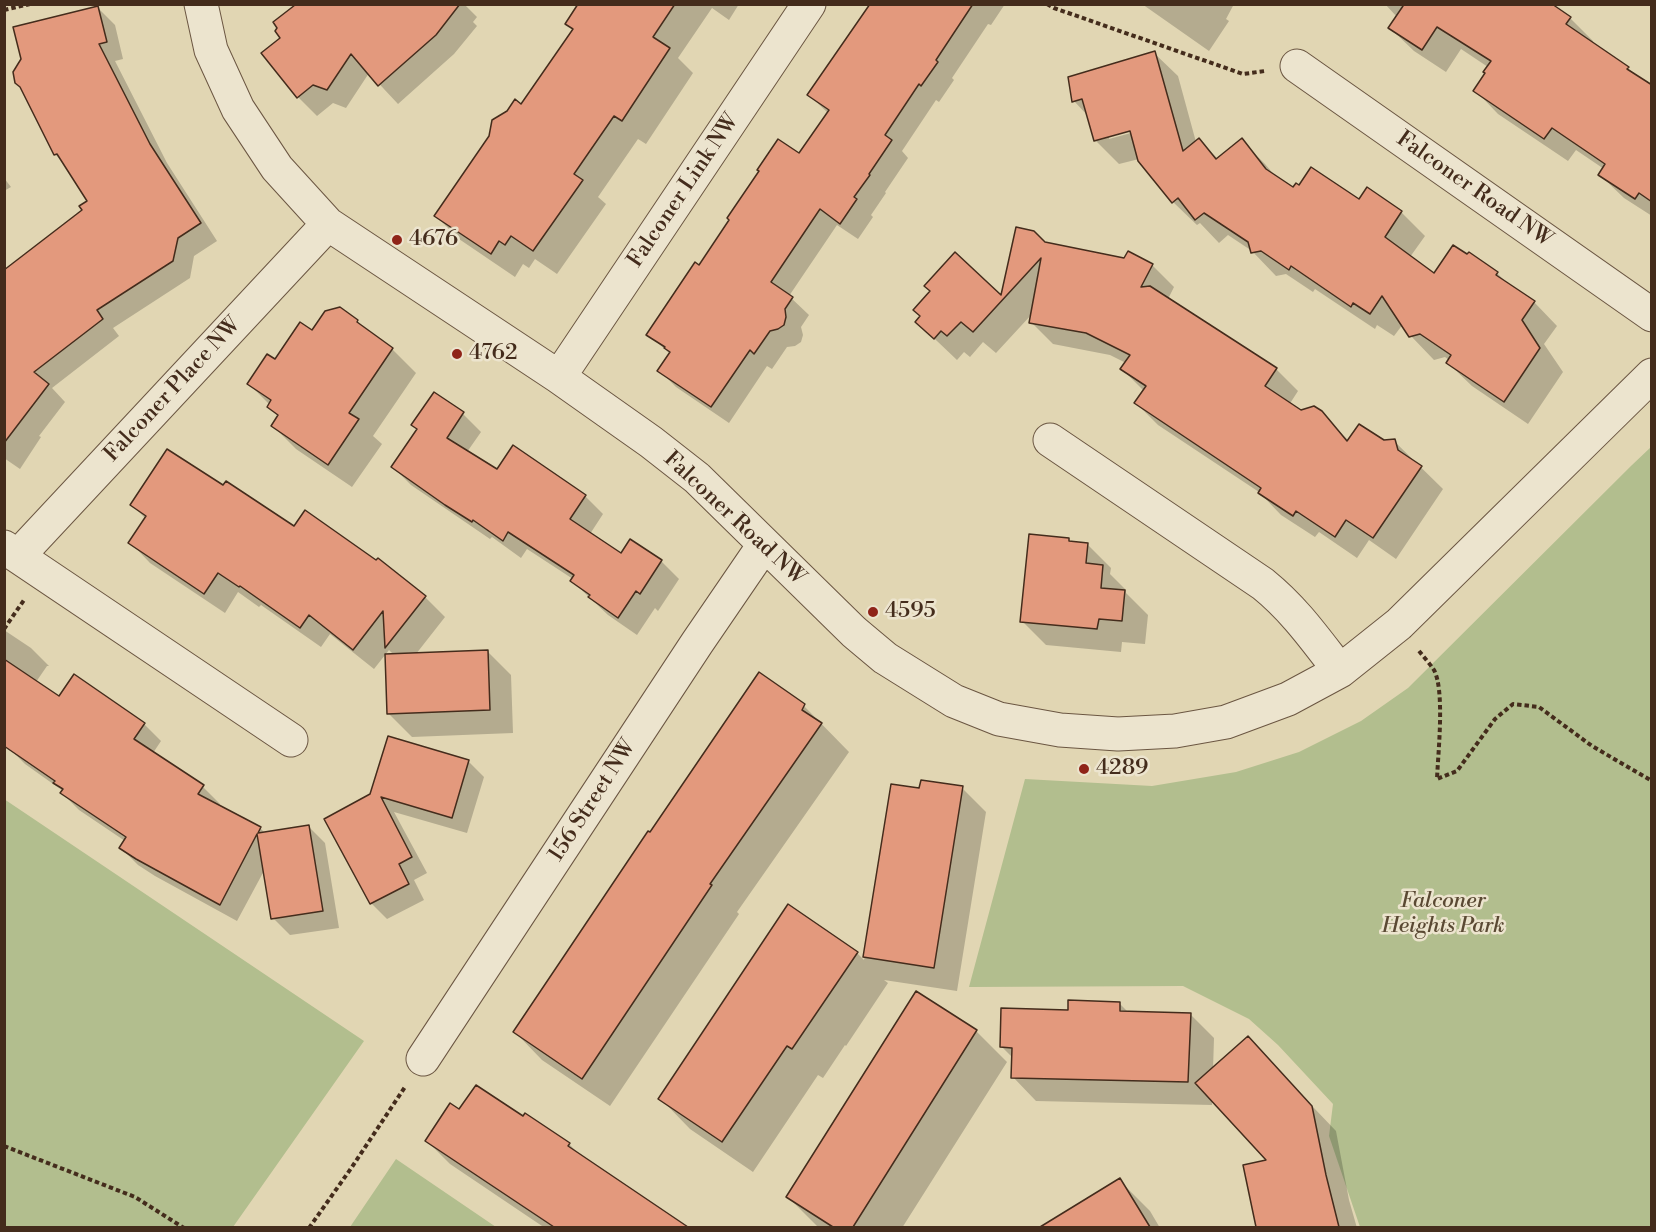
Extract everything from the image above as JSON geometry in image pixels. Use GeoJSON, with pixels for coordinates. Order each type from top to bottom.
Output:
{"type":"FeatureCollection","features":[{"type":"Feature","properties":{"kind":"street","name":"Falconer Road NW"},"geometry":{"type":"LineString","coordinates":[[201,4],[211,50],[238,109],[277,168],[328,224],[559,377],[651,442],[697,478],[854,632],[885,658],[919,681],[954,700],[999,719],[1060,730],[1118,735],[1175,731],[1226,722],[1288,699],[1340,671],[1399,624],[1652,375]]}},
{"type":"Feature","properties":{"kind":"street","name":"Falconer Link NW"},"geometry":{"type":"LineString","coordinates":[[559,377],[809,4]]}},
{"type":"Feature","properties":{"kind":"street","name":"Falconer Road NW"},"geometry":{"type":"LineString","coordinates":[[1297,66],[1652,315]]}},
{"type":"Feature","properties":{"kind":"street","name":"Falconer Place NW"},"geometry":{"type":"LineString","coordinates":[[291,740],[11,552],[328,224]]}},
{"type":"Feature","properties":{"kind":"street"},"geometry":{"type":"LineString","coordinates":[[1050,440],[1263,584],[1298,617],[1340,671]]}},
{"type":"Feature","properties":{"kind":"street","name":"156 Street NW"},"geometry":{"type":"LineString","coordinates":[[423,1059],[764,545]]}},
{"type":"Feature","properties":{"kind":"path"},"geometry":{"type":"LineString","coordinates":[[4,10],[30,4]]}},
{"type":"Feature","properties":{"kind":"path"},"geometry":{"type":"LineString","coordinates":[[1047,4],[1243,74],[1297,66]]}},
{"type":"Feature","properties":{"kind":"path"},"geometry":{"type":"LineString","coordinates":[[1399,624],[1434,670],[1438,684],[1437,779],[1457,771],[1495,718],[1513,704],[1539,707],[1592,746],[1652,781]]}},
{"type":"Feature","properties":{"kind":"path"},"geometry":{"type":"LineString","coordinates":[[309,1227],[352,1167],[423,1059]]}},
{"type":"Feature","properties":{"kind":"path"},"geometry":{"type":"LineString","coordinates":[[4,1146],[135,1197],[184,1227]]}},
{"type":"Feature","properties":{"kind":"green space","name":"Falconer Heights Park"},"geometry":{"type":"Polygon","coordinates":[[[1651,447],[1651,1227],[1360,1227],[1329,1136],[1333,1104],[1278,1045],[1249,1019],[1183,986],[969,987],[1025,779],[1152,786],[1236,772],[1299,752],[1361,721],[1408,688],[1651,447]]]}},
{"type":"Feature","properties":{"kind":"green space"},"geometry":{"type":"Polygon","coordinates":[[[4,799],[364,1041],[233,1227],[5,1227],[4,799]]]}},
{"type":"Feature","properties":{"kind":"green space"},"geometry":{"type":"Polygon","coordinates":[[[396,1159],[496,1227],[350,1227],[396,1159]]]}},
{"type":"Feature","properties":{"kind":"building"},"geometry":{"type":"Polygon","coordinates":[[[460,4],[436,35],[378,86],[351,54],[327,90],[313,85],[297,98],[261,53],[280,38],[273,22],[295,5],[460,4]]]}},
{"type":"Feature","properties":{"kind":"building"},"geometry":{"type":"Polygon","coordinates":[[[578,4],[675,4],[653,37],[670,48],[622,121],[614,116],[574,174],[583,180],[533,251],[511,236],[505,245],[499,241],[491,254],[434,216],[489,136],[492,120],[507,111],[515,99],[521,104],[573,29],[565,24],[578,4]]]}},
{"type":"Feature","properties":{"kind":"building"},"geometry":{"type":"Polygon","coordinates":[[[870,4],[973,4],[936,60],[938,62],[921,86],[919,84],[885,135],[892,140],[854,197],[857,199],[840,224],[820,209],[771,282],[793,297],[785,309],[784,325],[770,331],[754,354],[750,350],[711,407],[657,371],[670,352],[646,335],[695,262],[699,265],[778,139],[799,153],[829,110],[807,95],[870,4]]]}},
{"type":"Feature","properties":{"kind":"building"},"geometry":{"type":"Polygon","coordinates":[[[1400,4],[1552,4],[1571,17],[1566,24],[1652,85],[1652,202],[1639,193],[1635,199],[1598,175],[1605,164],[1552,128],[1544,139],[1473,91],[1491,61],[1437,27],[1422,50],[1388,28],[1403,6],[1400,4]]]}},
{"type":"Feature","properties":{"kind":"building"},"geometry":{"type":"Polygon","coordinates":[[[98,6],[107,42],[99,44],[150,144],[201,223],[178,238],[173,261],[97,310],[103,319],[34,372],[49,384],[4,443],[4,270],[82,210],[79,206],[87,201],[57,154],[54,155],[20,87],[15,83],[13,72],[21,59],[13,27],[98,6]]]}},
{"type":"Feature","properties":{"kind":"building"},"geometry":{"type":"Polygon","coordinates":[[[1155,51],[1183,151],[1199,138],[1216,159],[1242,138],[1266,169],[1293,187],[1296,183],[1299,185],[1311,167],[1359,199],[1367,187],[1402,211],[1385,237],[1434,273],[1453,245],[1467,254],[1469,252],[1498,272],[1496,275],[1535,301],[1522,320],[1540,348],[1504,402],[1446,363],[1451,355],[1420,334],[1409,337],[1382,296],[1370,314],[1353,303],[1351,307],[1291,266],[1289,270],[1261,251],[1251,253],[1248,242],[1204,213],[1195,220],[1178,198],[1172,203],[1138,161],[1130,131],[1094,141],[1082,99],[1072,102],[1068,77],[1155,51]]]}},
{"type":"Feature","properties":{"kind":"building"},"geometry":{"type":"Polygon","coordinates":[[[1016,227],[1034,231],[1045,242],[1124,258],[1128,251],[1153,264],[1141,287],[1150,286],[1277,368],[1265,386],[1301,410],[1314,406],[1322,411],[1347,441],[1359,424],[1384,440],[1395,439],[1398,450],[1422,466],[1373,538],[1346,520],[1335,537],[1296,511],[1293,516],[1258,493],[1261,488],[1134,403],[1146,386],[1120,369],[1130,355],[1086,333],[1029,323],[1041,258],[973,332],[961,322],[947,336],[941,331],[934,339],[915,322],[920,316],[913,310],[930,291],[924,286],[955,252],[1001,295],[1016,227]]]}},
{"type":"Feature","properties":{"kind":"building"},"geometry":{"type":"Polygon","coordinates":[[[340,307],[393,348],[349,413],[359,419],[328,465],[271,426],[278,415],[267,407],[271,400],[247,384],[267,354],[275,359],[300,322],[312,330],[325,311],[340,307]]]}},
{"type":"Feature","properties":{"kind":"building"},"geometry":{"type":"Polygon","coordinates":[[[434,392],[464,412],[447,438],[497,469],[513,445],[586,495],[570,519],[621,553],[630,539],[662,560],[640,594],[636,591],[618,618],[570,581],[574,575],[508,532],[503,541],[473,520],[472,522],[445,505],[391,467],[417,429],[411,425],[434,392]]]}},
{"type":"Feature","properties":{"kind":"building"},"geometry":{"type":"Polygon","coordinates":[[[167,449],[223,485],[226,481],[294,526],[305,510],[376,560],[378,558],[426,596],[385,648],[383,611],[353,650],[309,615],[300,628],[218,573],[204,594],[128,543],[146,516],[130,505],[167,449]]]}},
{"type":"Feature","properties":{"kind":"building"},"geometry":{"type":"Polygon","coordinates":[[[1029,534],[1069,538],[1069,541],[1088,543],[1086,563],[1103,565],[1101,588],[1125,590],[1122,621],[1099,619],[1097,629],[1020,622],[1029,534]]]}},
{"type":"Feature","properties":{"kind":"building"},"geometry":{"type":"Polygon","coordinates":[[[488,650],[490,710],[387,714],[385,654],[488,650]]]}},
{"type":"Feature","properties":{"kind":"building"},"geometry":{"type":"Polygon","coordinates":[[[4,659],[59,696],[74,674],[145,723],[134,739],[204,785],[198,794],[261,827],[258,833],[309,825],[323,911],[271,919],[257,834],[220,905],[119,848],[126,837],[60,793],[63,789],[53,783],[55,781],[4,746],[4,659]]]}},
{"type":"Feature","properties":{"kind":"building"},"geometry":{"type":"Polygon","coordinates":[[[759,672],[805,704],[802,710],[822,723],[710,884],[712,885],[582,1079],[513,1032],[648,831],[650,832],[759,672]]]}},
{"type":"Feature","properties":{"kind":"building"},"geometry":{"type":"Polygon","coordinates":[[[388,736],[469,760],[452,818],[381,797],[412,857],[399,864],[409,884],[370,904],[324,819],[370,794],[388,736]]]}},
{"type":"Feature","properties":{"kind":"building"},"geometry":{"type":"Polygon","coordinates":[[[921,780],[963,786],[934,968],[863,957],[891,784],[919,788],[921,780]]]}},
{"type":"Feature","properties":{"kind":"building"},"geometry":{"type":"Polygon","coordinates":[[[788,904],[858,952],[792,1049],[787,1046],[722,1142],[658,1099],[788,904]]]}},
{"type":"Feature","properties":{"kind":"building"},"geometry":{"type":"Polygon","coordinates":[[[916,991],[977,1030],[853,1227],[833,1227],[786,1197],[916,991]]]}},
{"type":"Feature","properties":{"kind":"building"},"geometry":{"type":"Polygon","coordinates":[[[1068,1000],[1120,1002],[1120,1011],[1191,1013],[1188,1082],[1011,1078],[1012,1048],[1000,1047],[1001,1008],[1068,1010],[1068,1000]]]}},
{"type":"Feature","properties":{"kind":"building"},"geometry":{"type":"Polygon","coordinates":[[[1248,1036],[1312,1106],[1339,1227],[1256,1227],[1243,1165],[1266,1160],[1195,1083],[1248,1036]]]}},
{"type":"Feature","properties":{"kind":"building"},"geometry":{"type":"Polygon","coordinates":[[[476,1085],[523,1116],[525,1113],[570,1143],[568,1146],[688,1227],[554,1227],[425,1141],[450,1103],[459,1109],[476,1085]]]}},
{"type":"Feature","properties":{"kind":"building"},"geometry":{"type":"Polygon","coordinates":[[[1120,1178],[1150,1227],[1040,1227],[1120,1178]]]}},
{"type":"Feature","properties":{"kind":"place","name":"4676"},"geometry":{"type":"Point","coordinates":[397,240]}},
{"type":"Feature","properties":{"kind":"place","name":"4762"},"geometry":{"type":"Point","coordinates":[457,354]}},
{"type":"Feature","properties":{"kind":"place","name":"4595"},"geometry":{"type":"Point","coordinates":[873,612]}},
{"type":"Feature","properties":{"kind":"place","name":"4289"},"geometry":{"type":"Point","coordinates":[1084,769]}}]}
